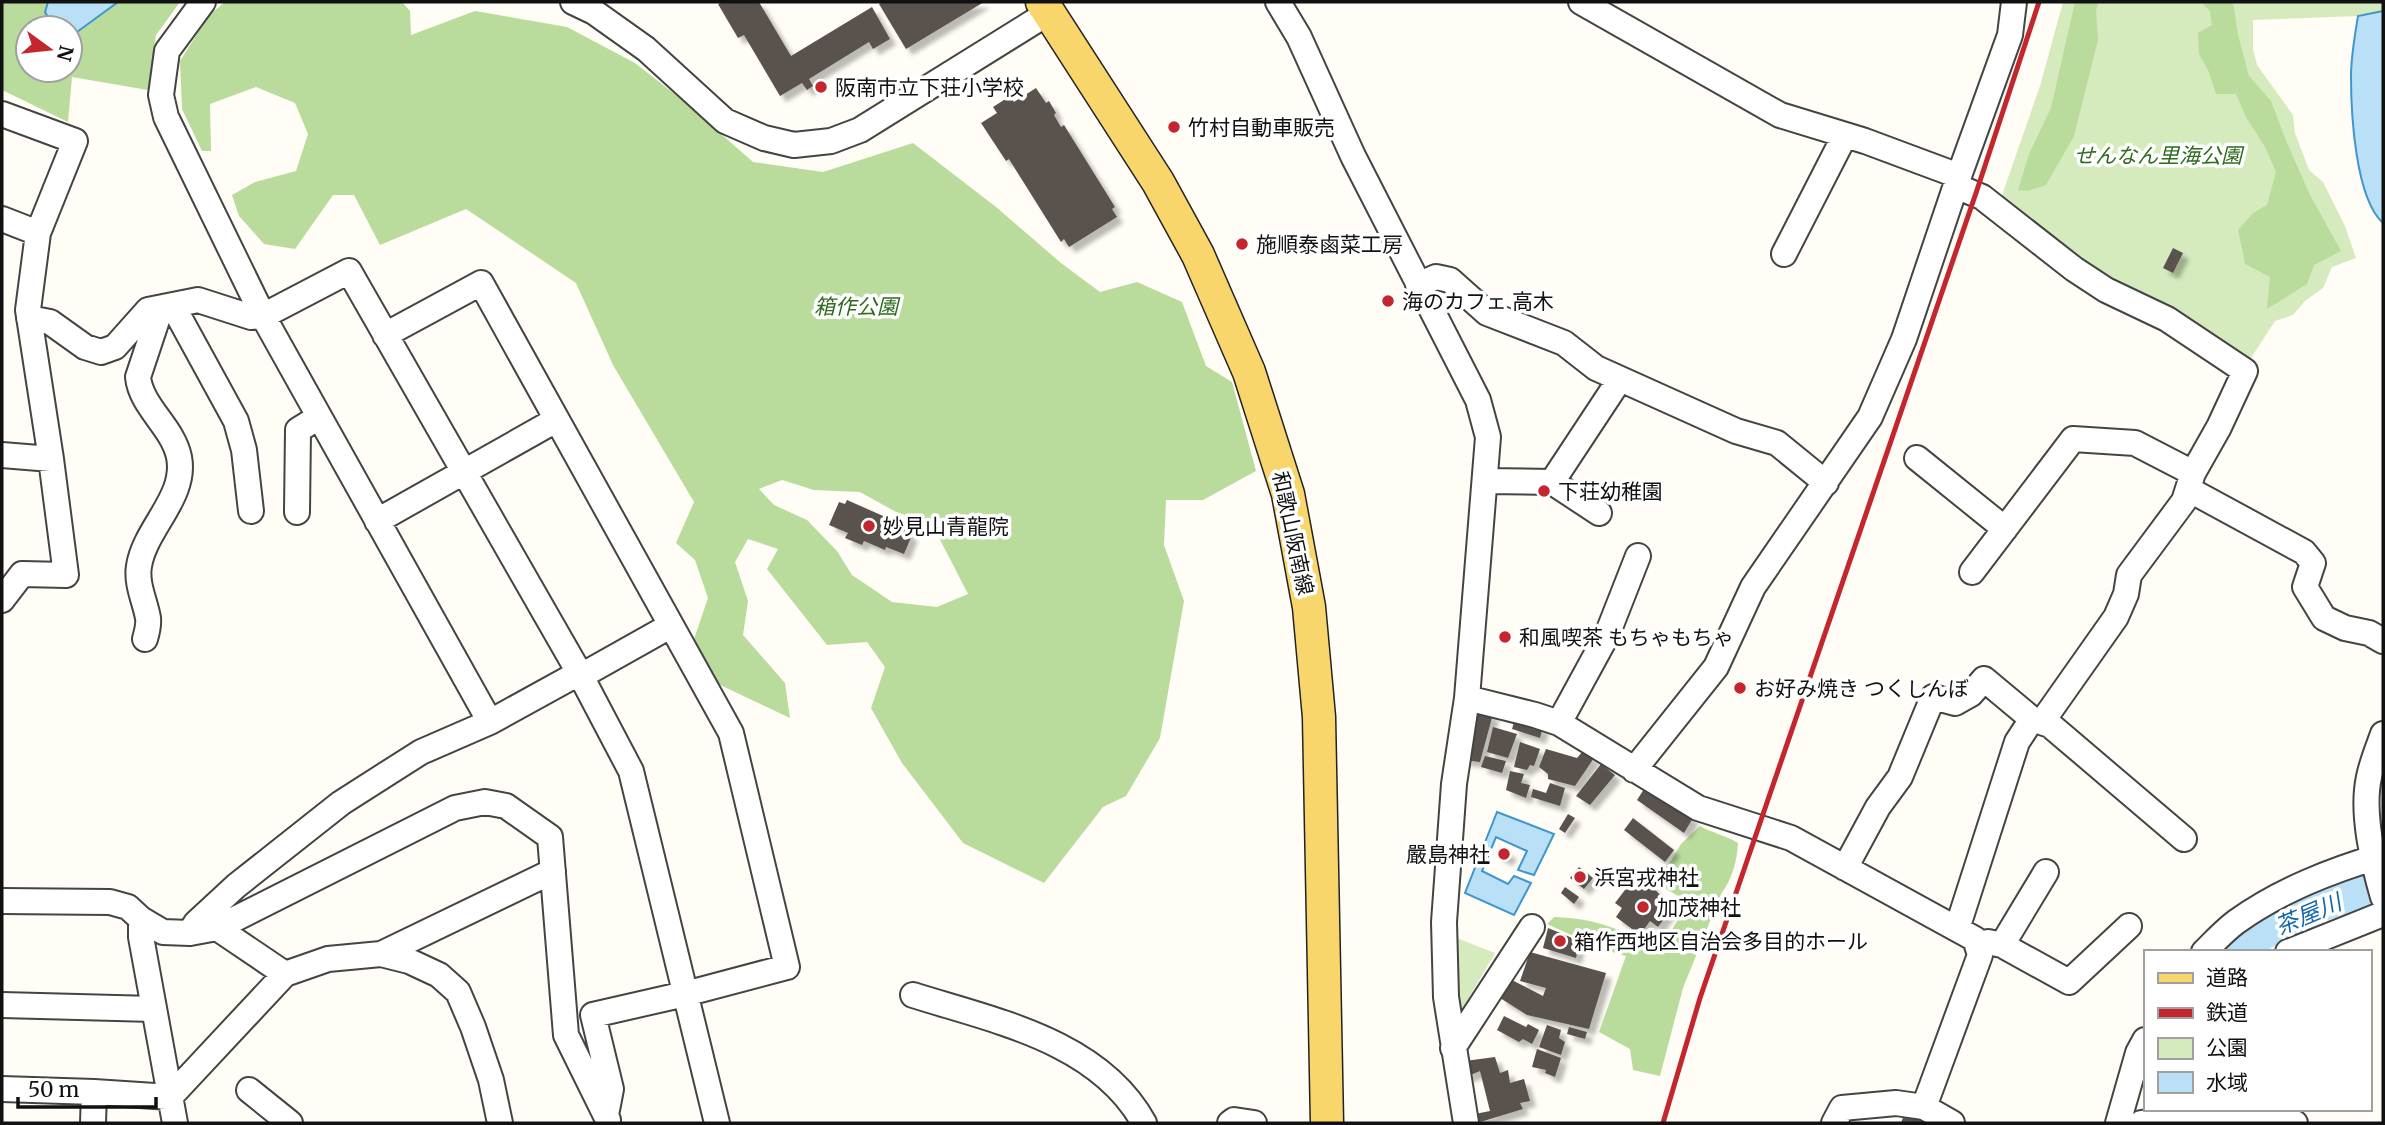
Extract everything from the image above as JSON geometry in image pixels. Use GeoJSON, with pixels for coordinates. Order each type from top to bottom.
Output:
{"type":"FeatureCollection","features":[{"type":"Feature","properties":{"kind":"main road","name":"和歌山阪南線"},"geometry":{"type":"LineString","coordinates":[[1045,7],[1158,182],[1198,255],[1249,372],[1288,494],[1309,607],[1319,717],[1327,1123]]}},
{"type":"Feature","properties":{"kind":"street"},"geometry":{"type":"LineString","coordinates":[[203,2],[167,51],[161,94],[166,117],[263,316],[489,722]]}},
{"type":"Feature","properties":{"kind":"street"},"geometry":{"type":"LineString","coordinates":[[573,2],[594,12],[646,49],[725,121],[764,138],[794,145],[831,141],[860,130],[1045,7]]}},
{"type":"Feature","properties":{"kind":"street"},"geometry":{"type":"LineString","coordinates":[[1278,2],[1299,37],[1353,156],[1478,400],[1488,437],[1467,698],[1454,785],[1444,922],[1446,997],[1466,1123]]}},
{"type":"Feature","properties":{"kind":"street"},"geometry":{"type":"LineString","coordinates":[[1581,2],[1780,115],[1845,135],[1957,181],[1982,197],[2074,269],[2106,290],[2166,319],[2245,371],[2190,481],[2184,501],[2129,575],[2126,594],[2116,617],[2037,721],[2017,742],[1966,934],[1979,956],[1924,1107]]}},
{"type":"Feature","properties":{"kind":"street"},"geometry":{"type":"LineString","coordinates":[[1634,770],[1716,667],[1753,587],[1870,416],[1904,339],[2010,35],[2014,2]]}},
{"type":"Feature","properties":{"kind":"street"},"geometry":{"type":"LineString","coordinates":[[2,114],[75,141],[38,233],[28,310],[66,575],[12,573],[2,600]]}},
{"type":"Feature","properties":{"kind":"street"},"geometry":{"type":"LineString","coordinates":[[1784,254],[1845,135]]}},
{"type":"Feature","properties":{"kind":"street"},"geometry":{"type":"LineString","coordinates":[[2,219],[38,233]]}},
{"type":"Feature","properties":{"kind":"street"},"geometry":{"type":"LineString","coordinates":[[29,318],[50,321],[85,347],[101,352],[115,347],[148,310],[198,300],[251,317],[263,316],[349,271],[580,674],[631,771],[718,1123]]}},
{"type":"Feature","properties":{"kind":"street"},"geometry":{"type":"LineString","coordinates":[[1418,285],[1436,276],[1450,281],[1486,313],[1563,343],[1596,368],[1736,431],[1777,443],[1826,483]]}},
{"type":"Feature","properties":{"kind":"street"},"geometry":{"type":"LineString","coordinates":[[385,335],[481,283],[731,733],[787,967],[593,1015],[611,1089],[608,1119]]}},
{"type":"Feature","properties":{"kind":"street"},"geometry":{"type":"LineString","coordinates":[[167,307],[236,421],[244,450],[251,511]]}},
{"type":"Feature","properties":{"kind":"street"},"geometry":{"type":"LineString","coordinates":[[145,639],[149,621],[139,584],[138,566],[171,498],[178,480],[180,460],[174,441],[140,388],[138,377],[167,307]]}},
{"type":"Feature","properties":{"kind":"street"},"geometry":{"type":"LineString","coordinates":[[1552,482],[1620,379]]}},
{"type":"Feature","properties":{"kind":"street"},"geometry":{"type":"LineString","coordinates":[[297,512],[298,430],[319,417]]}},
{"type":"Feature","properties":{"kind":"street"},"geometry":{"type":"LineString","coordinates":[[377,521],[556,420]]}},
{"type":"Feature","properties":{"kind":"street"},"geometry":{"type":"LineString","coordinates":[[1972,572],[2073,439],[2135,443],[2190,481],[2304,552],[2313,563],[2305,587],[2324,618],[2345,628],[2369,632],[2383,641]]}},
{"type":"Feature","properties":{"kind":"street"},"geometry":{"type":"LineString","coordinates":[[2,455],[51,459]]}},
{"type":"Feature","properties":{"kind":"street"},"geometry":{"type":"LineString","coordinates":[[1917,458],[2005,529]]}},
{"type":"Feature","properties":{"kind":"street"},"geometry":{"type":"LineString","coordinates":[[1485,481],[1552,482],[1599,513]]}},
{"type":"Feature","properties":{"kind":"street"},"geometry":{"type":"LineString","coordinates":[[1559,723],[1607,635],[1638,556]]}},
{"type":"Feature","properties":{"kind":"street"},"geometry":{"type":"LineString","coordinates":[[190,933],[196,923],[236,886],[341,803],[421,752],[489,722],[670,626]]}},
{"type":"Feature","properties":{"kind":"street"},"geometry":{"type":"LineString","coordinates":[[1845,868],[1878,807],[1900,777],[1933,697],[1955,703],[1971,694],[1984,679],[2037,721],[2050,725],[2184,839]]}},
{"type":"Feature","properties":{"kind":"street"},"geometry":{"type":"LineString","coordinates":[[1467,698],[1559,723],[1698,808],[1791,838],[1966,934],[2002,945],[2069,982],[2129,926]]}},
{"type":"Feature","properties":{"kind":"street"},"geometry":{"type":"LineString","coordinates":[[2383,734],[2368,779],[2368,810],[2383,897]]}},
{"type":"Feature","properties":{"kind":"street"},"geometry":{"type":"LineString","coordinates":[[2,901],[110,902],[128,906],[141,919],[163,932],[190,933],[217,928],[455,808],[485,802],[506,806],[551,837],[566,1035],[608,1119]]}},
{"type":"Feature","properties":{"kind":"street"},"geometry":{"type":"LineString","coordinates":[[2206,950],[2234,923],[2290,889],[2333,870],[2377,861]]}},
{"type":"Feature","properties":{"kind":"street"},"geometry":{"type":"LineString","coordinates":[[381,954],[553,871]]}},
{"type":"Feature","properties":{"kind":"street"},"geometry":{"type":"LineString","coordinates":[[2002,945],[2046,872]]}},
{"type":"Feature","properties":{"kind":"street"},"geometry":{"type":"LineString","coordinates":[[2293,950],[2383,914]]}},
{"type":"Feature","properties":{"kind":"street"},"geometry":{"type":"LineString","coordinates":[[141,919],[141,937],[175,1123]]}},
{"type":"Feature","properties":{"kind":"street"},"geometry":{"type":"LineString","coordinates":[[1453,1048],[1532,927]]}},
{"type":"Feature","properties":{"kind":"street"},"geometry":{"type":"LineString","coordinates":[[217,928],[285,974]]}},
{"type":"Feature","properties":{"kind":"street"},"geometry":{"type":"LineString","coordinates":[[2,1089],[170,1097],[285,974],[328,959],[381,954],[409,961],[439,975],[458,992],[491,1080],[500,1123]]}},
{"type":"Feature","properties":{"kind":"street"},"geometry":{"type":"LineString","coordinates":[[912,995],[1020,1029],[1093,1065],[1118,1086],[1144,1123]]}},
{"type":"Feature","properties":{"kind":"street"},"geometry":{"type":"LineString","coordinates":[[2,1005],[154,1009]]}},
{"type":"Feature","properties":{"kind":"street"},"geometry":{"type":"LineString","coordinates":[[2118,1123],[2138,1053],[2144,1042]]}},
{"type":"Feature","properties":{"kind":"street"},"geometry":{"type":"LineString","coordinates":[[249,1090],[290,1123]]}},
{"type":"Feature","properties":{"kind":"street"},"geometry":{"type":"LineString","coordinates":[[93,1123],[94,1093]]}},
{"type":"Feature","properties":{"kind":"street"},"geometry":{"type":"LineString","coordinates":[[1834,1123],[1842,1108],[1896,1103],[1924,1107],[1952,1123]]}},
{"type":"Feature","properties":{"kind":"street"},"geometry":{"type":"LineString","coordinates":[[2161,1119],[2258,1116],[2295,1123]]}},
{"type":"Feature","properties":{"kind":"street"},"geometry":{"type":"LineString","coordinates":[[1230,1123],[1234,1120],[1254,1123]]}},
{"type":"Feature","properties":{"kind":"green space"},"geometry":{"type":"Polygon","coordinates":[[[2,2],[180,2],[156,35],[148,90],[84,79],[84,14],[14,14],[14,84],[71,84],[68,122],[2,90],[2,2]]]}},
{"type":"Feature","properties":{"kind":"green space","name":"箱作公園"},"geometry":{"type":"Polygon","coordinates":[[[225,2],[402,2],[410,11],[411,35],[475,11],[567,27],[635,63],[686,103],[753,162],[823,172],[913,143],[1100,292],[1137,282],[1182,302],[1206,366],[1232,382],[1256,471],[1203,500],[1166,500],[1164,545],[1184,601],[1160,738],[1126,796],[1103,807],[1044,883],[963,843],[902,763],[871,708],[885,667],[867,642],[827,645],[767,569],[778,549],[748,539],[735,562],[748,601],[743,635],[785,683],[790,718],[697,674],[694,639],[708,598],[695,560],[676,543],[694,502],[613,365],[576,283],[466,209],[380,245],[354,195],[333,195],[295,249],[264,244],[239,216],[232,195],[255,182],[296,171],[308,134],[295,103],[256,87],[210,104],[211,151],[202,151],[182,109],[180,61],[209,15],[225,2]],[[782,480],[759,489],[774,505],[807,520],[837,551],[852,575],[892,602],[937,607],[968,594],[932,524],[896,512],[860,492],[814,490],[782,480]]]}},
{"type":"Feature","properties":{"kind":"green space","name":"せんなん里海公園"},"geometry":{"type":"Polygon","coordinates":[[[2063,2],[2383,2],[2383,11],[2358,16],[2253,20],[2253,49],[2257,65],[2293,115],[2295,133],[2309,170],[2323,182],[2345,226],[2356,258],[2332,267],[2323,288],[2305,301],[2293,315],[2275,321],[2247,364],[2093,273],[2000,201],[2040,86],[2063,2]]]}},
{"type":"Feature","properties":{"kind":"green space"},"geometry":{"type":"Polygon","coordinates":[[[2075,2],[2099,2],[2096,10],[2098,40],[2074,136],[2046,185],[2027,191],[2018,190],[2029,154],[2051,108],[2075,2]]]}},
{"type":"Feature","properties":{"kind":"green space"},"geometry":{"type":"Polygon","coordinates":[[[2201,2],[2233,2],[2249,76],[2271,101],[2310,195],[2341,251],[2314,265],[2307,284],[2267,309],[2270,277],[2245,264],[2238,230],[2253,213],[2267,205],[2276,172],[2236,94],[2216,94],[2209,72],[2199,54],[2198,33],[2212,25],[2210,11],[2201,2]]]}},
{"type":"Feature","properties":{"kind":"green space"},"geometry":{"type":"Polygon","coordinates":[[[1700,826],[1738,843],[1736,857],[1731,876],[1721,894],[1683,988],[1660,1076],[1633,1070],[1630,1049],[1599,1032],[1626,956],[1602,949],[1547,924],[1554,917],[1577,919],[1608,926],[1640,939],[1652,929],[1666,939],[1688,904],[1659,884],[1652,875],[1656,869],[1668,866],[1681,844],[1700,826]]]}},
{"type":"Feature","properties":{"kind":"green space"},"geometry":{"type":"Polygon","coordinates":[[[1449,935],[1495,953],[1461,1011],[1453,1009],[1449,935]]]}},
{"type":"Feature","properties":{"kind":"water"},"geometry":{"type":"Polygon","coordinates":[[[48,2],[118,2],[84,27],[84,14],[45,12],[48,2]]]}},
{"type":"Feature","properties":{"kind":"water"},"geometry":{"type":"Polygon","coordinates":[[[2383,11],[2383,223],[2366,195],[2356,154],[2351,76],[2358,16],[2383,11]]]}},
{"type":"Feature","properties":{"kind":"water"},"geometry":{"type":"Polygon","coordinates":[[[1497,812],[1554,834],[1534,875],[1518,870],[1527,851],[1496,837],[1482,871],[1508,884],[1514,876],[1531,883],[1514,915],[1465,893],[1497,812]]]}},
{"type":"Feature","properties":{"kind":"building"},"geometry":{"type":"Polygon","coordinates":[[[759,2],[791,56],[872,7],[890,39],[873,49],[869,42],[809,79],[813,86],[807,90],[802,83],[780,96],[744,35],[738,38],[718,4],[759,2]]]}},
{"type":"Feature","properties":{"kind":"building"},"geometry":{"type":"Polygon","coordinates":[[[984,2],[906,49],[879,4],[984,2]]]}},
{"type":"Feature","properties":{"kind":"building"},"geometry":{"type":"Polygon","coordinates":[[[1036,88],[1046,103],[1049,101],[1061,127],[1064,125],[1115,207],[1112,209],[1117,217],[1069,247],[1064,239],[1061,242],[1009,159],[1006,161],[981,123],[997,113],[993,107],[1010,96],[1014,102],[1036,88]]]}},
{"type":"Feature","properties":{"kind":"building"},"geometry":{"type":"Polygon","coordinates":[[[2173,248],[2183,253],[2173,273],[2163,268],[2173,248]]]}},
{"type":"Feature","properties":{"kind":"building","name":"妙見山青龍院"},"geometry":{"type":"Polygon","coordinates":[[[847,500],[908,527],[906,532],[912,535],[904,554],[864,541],[862,545],[845,538],[848,533],[829,525],[839,502],[845,504],[847,500]]]}},
{"type":"Feature","properties":{"kind":"building"},"geometry":{"type":"Polygon","coordinates":[[[1470,708],[1493,714],[1480,762],[1463,760],[1470,708]]]}},
{"type":"Feature","properties":{"kind":"building"},"geometry":{"type":"Polygon","coordinates":[[[1515,719],[1543,727],[1540,738],[1512,729],[1515,719]]]}},
{"type":"Feature","properties":{"kind":"building"},"geometry":{"type":"Polygon","coordinates":[[[1493,727],[1517,734],[1508,758],[1487,752],[1493,727]]]}},
{"type":"Feature","properties":{"kind":"building"},"geometry":{"type":"Polygon","coordinates":[[[1520,742],[1540,749],[1534,766],[1530,765],[1527,770],[1514,767],[1520,742]]]}},
{"type":"Feature","properties":{"kind":"building"},"geometry":{"type":"Polygon","coordinates":[[[1546,749],[1577,758],[1583,751],[1594,758],[1575,786],[1548,779],[1548,774],[1539,767],[1546,749]]]}},
{"type":"Feature","properties":{"kind":"building"},"geometry":{"type":"Polygon","coordinates":[[[1485,756],[1506,761],[1502,773],[1481,767],[1485,756]]]}},
{"type":"Feature","properties":{"kind":"building"},"geometry":{"type":"Polygon","coordinates":[[[1601,764],[1615,775],[1590,805],[1576,796],[1601,764]]]}},
{"type":"Feature","properties":{"kind":"building"},"geometry":{"type":"Polygon","coordinates":[[[1510,771],[1524,774],[1521,783],[1530,785],[1526,798],[1506,790],[1510,771]]]}},
{"type":"Feature","properties":{"kind":"building"},"geometry":{"type":"Polygon","coordinates":[[[1550,783],[1565,788],[1560,806],[1531,797],[1533,789],[1546,793],[1550,783]]]}},
{"type":"Feature","properties":{"kind":"building"},"geometry":{"type":"Polygon","coordinates":[[[1646,786],[1693,818],[1684,833],[1637,800],[1646,786]]]}},
{"type":"Feature","properties":{"kind":"building"},"geometry":{"type":"Polygon","coordinates":[[[1568,814],[1575,818],[1565,833],[1559,829],[1568,814]]]}},
{"type":"Feature","properties":{"kind":"building"},"geometry":{"type":"Polygon","coordinates":[[[1633,818],[1674,850],[1665,862],[1624,830],[1633,818]]]}},
{"type":"Feature","properties":{"kind":"building"},"geometry":{"type":"Polygon","coordinates":[[[1500,848],[1511,853],[1507,860],[1497,855],[1500,848]]]}},
{"type":"Feature","properties":{"kind":"building"},"geometry":{"type":"Polygon","coordinates":[[[1579,867],[1593,878],[1584,889],[1570,878],[1579,867]]]}},
{"type":"Feature","properties":{"kind":"building"},"geometry":{"type":"Polygon","coordinates":[[[1638,873],[1653,884],[1651,886],[1673,907],[1658,927],[1650,921],[1640,935],[1616,917],[1622,908],[1615,903],[1638,873]]]}},
{"type":"Feature","properties":{"kind":"building"},"geometry":{"type":"Polygon","coordinates":[[[1565,887],[1579,897],[1574,904],[1561,893],[1565,887]]]}},
{"type":"Feature","properties":{"kind":"building","name":"箱作西地区自治会多目的ホール"},"geometry":{"type":"Polygon","coordinates":[[[1548,928],[1579,943],[1576,958],[1543,948],[1548,928]]]}},
{"type":"Feature","properties":{"kind":"building"},"geometry":{"type":"Polygon","coordinates":[[[1530,952],[1606,973],[1589,1029],[1527,1015],[1500,998],[1512,980],[1543,996],[1546,988],[1520,981],[1530,952]]]}},
{"type":"Feature","properties":{"kind":"building"},"geometry":{"type":"Polygon","coordinates":[[[1504,1016],[1539,1030],[1532,1044],[1523,1039],[1519,1042],[1497,1030],[1504,1016]]]}},
{"type":"Feature","properties":{"kind":"building"},"geometry":{"type":"Polygon","coordinates":[[[1547,1025],[1561,1030],[1559,1038],[1565,1042],[1561,1055],[1539,1047],[1547,1025]]]}},
{"type":"Feature","properties":{"kind":"building"},"geometry":{"type":"Polygon","coordinates":[[[1569,1027],[1587,1032],[1585,1039],[1567,1034],[1569,1027]]]}},
{"type":"Feature","properties":{"kind":"building"},"geometry":{"type":"Polygon","coordinates":[[[1537,1049],[1561,1058],[1555,1077],[1545,1073],[1546,1070],[1532,1067],[1537,1049]]]}},
{"type":"Feature","properties":{"kind":"building"},"geometry":{"type":"Polygon","coordinates":[[[1495,1057],[1500,1073],[1508,1070],[1510,1083],[1524,1079],[1530,1101],[1520,1103],[1523,1109],[1477,1123],[1475,1114],[1490,1111],[1480,1071],[1466,1077],[1465,1061],[1495,1057]]]}},
{"type":"Feature","properties":{"kind":"building"},"geometry":{"type":"Polygon","coordinates":[[[1905,1112],[1935,1123],[1901,1123],[1905,1112]]]}},
{"type":"Feature","properties":{"kind":"waterway","name":"茶屋川"},"geometry":{"type":"LineString","coordinates":[[2240,950],[2288,920],[2383,884]]}},
{"type":"Feature","properties":{"kind":"railway"},"geometry":{"type":"LineString","coordinates":[[1663,1123],[1700,998],[2039,2]]}},
{"type":"Feature","properties":{"kind":"place","name":"阪南市立下荘小学校"},"geometry":{"type":"Point","coordinates":[821,87]}},
{"type":"Feature","properties":{"kind":"place","name":"竹村自動車販売"},"geometry":{"type":"Point","coordinates":[1174,127]}},
{"type":"Feature","properties":{"kind":"place","name":"施順泰鹵菜工房"},"geometry":{"type":"Point","coordinates":[1242,244]}},
{"type":"Feature","properties":{"kind":"place","name":"海のカフェ 高木"},"geometry":{"type":"Point","coordinates":[1388,301]}},
{"type":"Feature","properties":{"kind":"place","name":"下荘幼稚園"},"geometry":{"type":"Point","coordinates":[1544,491]}},
{"type":"Feature","properties":{"kind":"place","name":"妙見山青龍院"},"geometry":{"type":"Point","coordinates":[869,526]}},
{"type":"Feature","properties":{"kind":"place","name":"和風喫茶 もちゃもちゃ"},"geometry":{"type":"Point","coordinates":[1505,637]}},
{"type":"Feature","properties":{"kind":"place","name":"お好み焼き つくしんぼ"},"geometry":{"type":"Point","coordinates":[1740,688]}},
{"type":"Feature","properties":{"kind":"place","name":"嚴島神社"},"geometry":{"type":"Point","coordinates":[1504,854]}},
{"type":"Feature","properties":{"kind":"place","name":"浜宮戎神社"},"geometry":{"type":"Point","coordinates":[1580,877]}},
{"type":"Feature","properties":{"kind":"place","name":"加茂神社"},"geometry":{"type":"Point","coordinates":[1643,907]}},
{"type":"Feature","properties":{"kind":"place","name":"箱作西地区自治会多目的ホール"},"geometry":{"type":"Point","coordinates":[1560,941]}}]}
